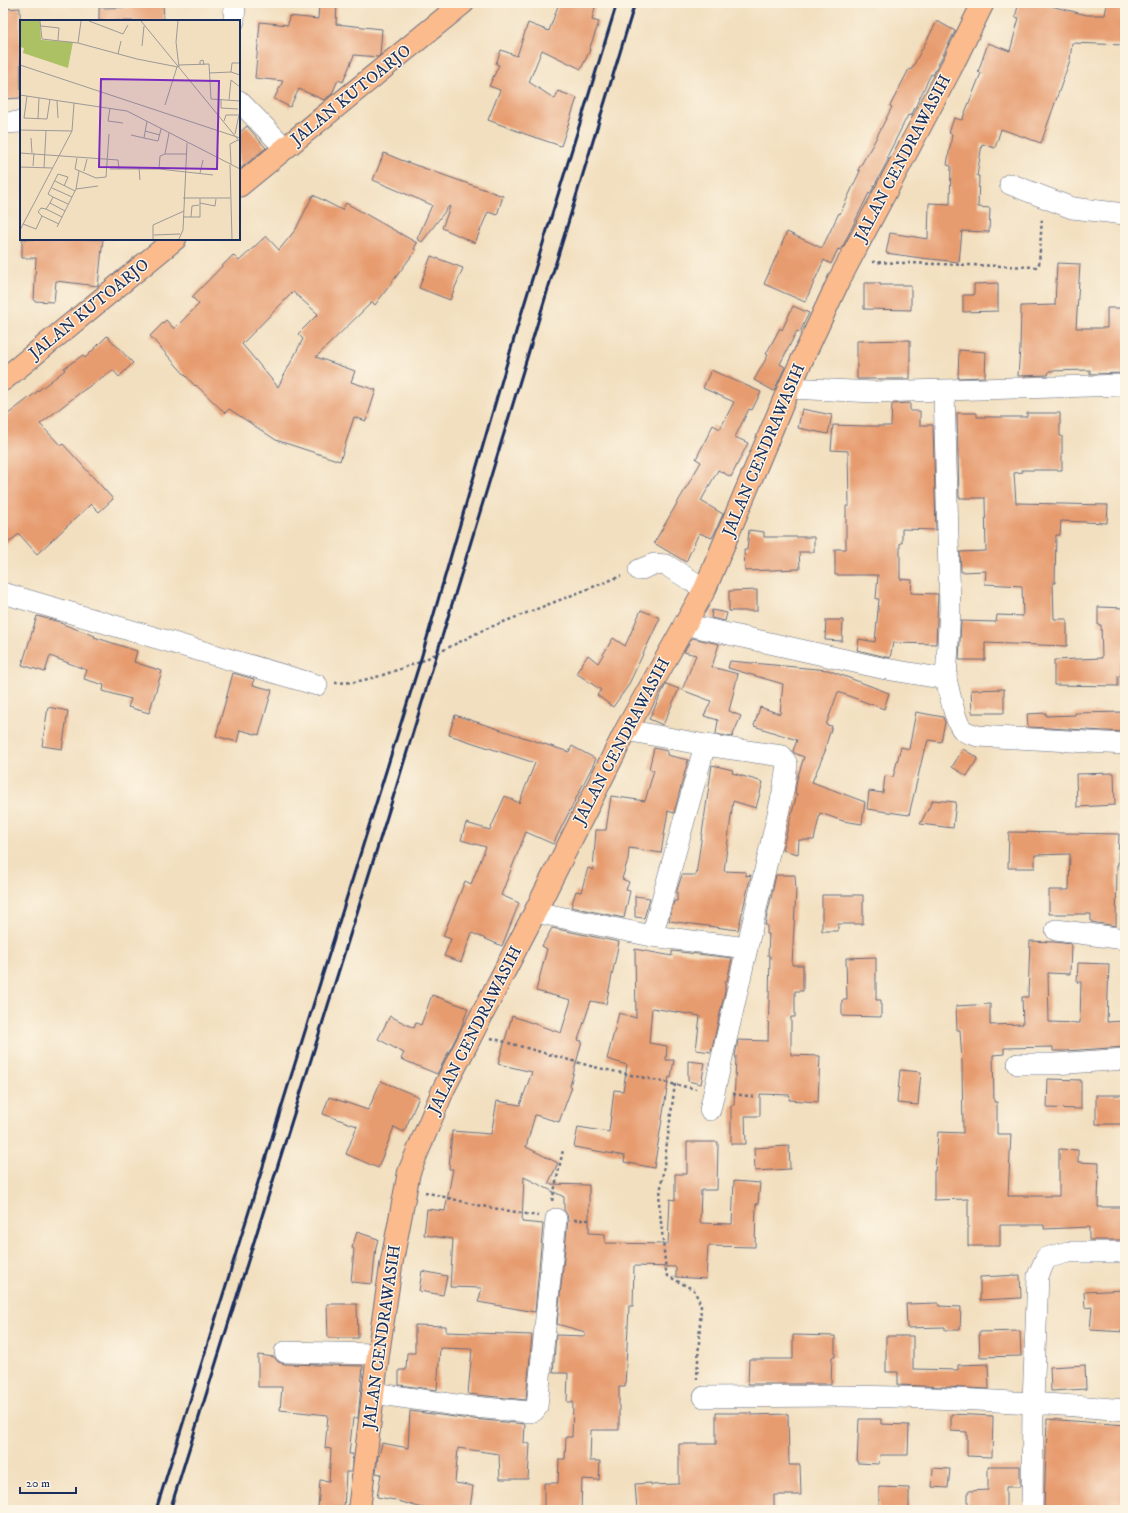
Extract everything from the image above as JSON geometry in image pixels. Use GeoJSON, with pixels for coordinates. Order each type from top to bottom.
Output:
{"type":"FeatureCollection","features":[{"type":"Feature","properties":{"kind":"main road","name":"JALAN KUTOARJO"},"geometry":{"type":"LineString","coordinates":[[240,185],[463,3]]}},
{"type":"Feature","properties":{"kind":"main road","name":"JALAN CENDRAWASIH"},"geometry":{"type":"LineString","coordinates":[[359,1510],[378,1354],[391,1266],[409,1172],[444,1088],[535,912],[626,730],[684,624],[705,589],[789,388],[849,261],[951,68],[983,3]]}},
{"type":"Feature","properties":{"kind":"main road","name":"JALAN KUTOARJO"},"geometry":{"type":"LineString","coordinates":[[3,380],[174,240]]}},
{"type":"Feature","properties":{"kind":"street"},"geometry":{"type":"LineString","coordinates":[[234,20],[235,3]]}},
{"type":"Feature","properties":{"kind":"street"},"geometry":{"type":"LineString","coordinates":[[240,102],[285,148]]}},
{"type":"Feature","properties":{"kind":"street"},"geometry":{"type":"LineString","coordinates":[[3,123],[20,122]]}},
{"type":"Feature","properties":{"kind":"street"},"geometry":{"type":"LineString","coordinates":[[1010,184],[1072,208],[1125,214]]}},
{"type":"Feature","properties":{"kind":"street"},"geometry":{"type":"LineString","coordinates":[[789,388],[874,392],[1125,385]]}},
{"type":"Feature","properties":{"kind":"street"},"geometry":{"type":"LineString","coordinates":[[944,391],[950,609],[946,679],[958,720],[963,730],[978,736],[1125,744]]}},
{"type":"Feature","properties":{"kind":"street"},"geometry":{"type":"LineString","coordinates":[[639,570],[654,564],[666,565],[705,589]]}},
{"type":"Feature","properties":{"kind":"street"},"geometry":{"type":"LineString","coordinates":[[3,593],[317,685]]}},
{"type":"Feature","properties":{"kind":"street"},"geometry":{"type":"LineString","coordinates":[[684,624],[886,669],[946,679]]}},
{"type":"Feature","properties":{"kind":"street"},"geometry":{"type":"LineString","coordinates":[[626,730],[705,745],[782,756],[787,764],[783,792],[712,1101]]}},
{"type":"Feature","properties":{"kind":"street"},"geometry":{"type":"LineString","coordinates":[[652,936],[705,745]]}},
{"type":"Feature","properties":{"kind":"street"},"geometry":{"type":"LineString","coordinates":[[535,912],[652,936],[747,948]]}},
{"type":"Feature","properties":{"kind":"street"},"geometry":{"type":"LineString","coordinates":[[1056,930],[1125,939]]}},
{"type":"Feature","properties":{"kind":"street"},"geometry":{"type":"LineString","coordinates":[[1018,1064],[1055,1064],[1125,1059]]}},
{"type":"Feature","properties":{"kind":"street"},"geometry":{"type":"LineString","coordinates":[[373,1393],[463,1406],[529,1412],[534,1411],[537,1407],[552,1218]]}},
{"type":"Feature","properties":{"kind":"street"},"geometry":{"type":"LineString","coordinates":[[1032,1510],[1038,1276],[1046,1258],[1068,1252],[1125,1252]]}},
{"type":"Feature","properties":{"kind":"street"},"geometry":{"type":"LineString","coordinates":[[285,1352],[378,1354]]}},
{"type":"Feature","properties":{"kind":"street"},"geometry":{"type":"LineString","coordinates":[[704,1397],[842,1396],[1034,1402],[1125,1410]]}},
{"type":"Feature","properties":{"kind":"path"},"geometry":{"type":"LineString","coordinates":[[849,261],[1036,267],[1038,265],[1044,197]]}},
{"type":"Feature","properties":{"kind":"path"},"geometry":{"type":"LineString","coordinates":[[317,685],[355,682],[420,662],[483,630],[639,570]]}},
{"type":"Feature","properties":{"kind":"path"},"geometry":{"type":"LineString","coordinates":[[473,1032],[594,1067],[675,1084],[712,1101],[756,1097]]}},
{"type":"Feature","properties":{"kind":"path"},"geometry":{"type":"LineString","coordinates":[[675,1084],[659,1202],[666,1271],[668,1276],[694,1290],[701,1305],[697,1377],[698,1389],[704,1397]]}},
{"type":"Feature","properties":{"kind":"path"},"geometry":{"type":"LineString","coordinates":[[552,1218],[563,1150]]}},
{"type":"Feature","properties":{"kind":"path"},"geometry":{"type":"LineString","coordinates":[[406,1187],[476,1205],[552,1218],[590,1220]]}},
{"type":"Feature","properties":{"kind":"building"},"geometry":{"type":"Polygon","coordinates":[[[142,3],[163,3],[164,20],[99,20],[99,8],[142,7],[142,3]]]}},
{"type":"Feature","properties":{"kind":"building"},"geometry":{"type":"Polygon","coordinates":[[[319,3],[337,3],[336,24],[382,29],[380,55],[378,57],[354,55],[343,82],[338,80],[332,94],[324,100],[299,89],[290,107],[274,99],[283,81],[255,78],[260,22],[288,25],[289,16],[318,19],[319,3]]]}},
{"type":"Feature","properties":{"kind":"building"},"geometry":{"type":"Polygon","coordinates":[[[559,3],[596,3],[592,20],[599,22],[590,50],[581,69],[542,50],[529,82],[555,99],[558,91],[577,98],[561,146],[488,120],[500,90],[489,86],[499,65],[496,64],[501,50],[517,56],[528,23],[549,31],[559,3]]]}},
{"type":"Feature","properties":{"kind":"building"},"geometry":{"type":"Polygon","coordinates":[[[1019,3],[1039,3],[1087,15],[1105,15],[1107,3],[1125,3],[1125,45],[1072,43],[1070,60],[1041,143],[1001,129],[995,148],[982,144],[977,176],[979,176],[978,207],[990,208],[989,232],[962,231],[959,262],[886,253],[890,233],[928,239],[929,203],[950,204],[951,166],[947,165],[952,134],[949,133],[954,118],[962,120],[981,73],[978,72],[988,43],[1010,51],[1019,18],[1015,17],[1019,3]]]}},
{"type":"Feature","properties":{"kind":"building"},"geometry":{"type":"Polygon","coordinates":[[[20,8],[20,98],[3,99],[3,9],[20,8]]]}},
{"type":"Feature","properties":{"kind":"building"},"geometry":{"type":"Polygon","coordinates":[[[937,21],[955,31],[933,75],[931,74],[911,116],[908,115],[887,157],[889,158],[870,194],[869,193],[841,250],[838,249],[831,264],[824,260],[805,302],[764,284],[787,232],[822,248],[860,171],[858,170],[892,107],[890,106],[909,69],[911,70],[937,21]]]}},
{"type":"Feature","properties":{"kind":"building"},"geometry":{"type":"Polygon","coordinates":[[[247,126],[266,148],[240,169],[240,132],[247,126]]]}},
{"type":"Feature","properties":{"kind":"building"},"geometry":{"type":"Polygon","coordinates":[[[384,153],[503,196],[497,215],[488,212],[475,243],[442,228],[450,207],[449,206],[422,242],[417,239],[432,205],[373,180],[384,153]]]}},
{"type":"Feature","properties":{"kind":"building"},"geometry":{"type":"Polygon","coordinates":[[[313,195],[342,210],[346,203],[417,243],[414,249],[416,250],[375,305],[372,302],[316,357],[355,371],[351,382],[376,390],[366,421],[354,417],[340,461],[276,440],[229,409],[225,413],[196,385],[195,386],[150,336],[166,320],[174,329],[199,304],[192,297],[233,255],[239,261],[266,236],[279,250],[296,229],[313,195]],[[293,292],[242,344],[278,387],[303,339],[298,334],[318,314],[293,292]]]}},
{"type":"Feature","properties":{"kind":"building"},"geometry":{"type":"Polygon","coordinates":[[[22,240],[103,240],[98,286],[56,281],[54,302],[34,301],[36,258],[22,258],[22,240]]]}},
{"type":"Feature","properties":{"kind":"building"},"geometry":{"type":"Polygon","coordinates":[[[431,256],[463,268],[450,300],[419,288],[431,256]]]}},
{"type":"Feature","properties":{"kind":"building"},"geometry":{"type":"Polygon","coordinates":[[[1057,263],[1080,264],[1076,328],[1107,328],[1107,308],[1125,308],[1125,373],[1090,374],[1090,370],[1049,371],[1048,375],[1018,376],[1021,306],[1055,305],[1057,263]]]}},
{"type":"Feature","properties":{"kind":"building"},"geometry":{"type":"Polygon","coordinates":[[[864,283],[880,283],[880,285],[911,285],[911,310],[864,309],[864,283]]]}},
{"type":"Feature","properties":{"kind":"building"},"geometry":{"type":"Polygon","coordinates":[[[998,283],[998,311],[963,312],[963,295],[974,295],[974,284],[998,283]]]}},
{"type":"Feature","properties":{"kind":"building"},"geometry":{"type":"Polygon","coordinates":[[[793,306],[809,313],[800,332],[797,331],[780,364],[785,367],[774,391],[754,380],[768,355],[766,354],[780,328],[782,330],[793,306]]]}},
{"type":"Feature","properties":{"kind":"building"},"geometry":{"type":"Polygon","coordinates":[[[107,336],[133,363],[119,377],[113,370],[81,392],[40,424],[61,446],[63,444],[113,499],[99,512],[91,504],[37,554],[19,534],[3,547],[3,418],[65,370],[64,368],[83,355],[85,358],[107,336]]]}},
{"type":"Feature","properties":{"kind":"building"},"geometry":{"type":"Polygon","coordinates":[[[910,340],[910,379],[857,379],[857,341],[910,340]]]}},
{"type":"Feature","properties":{"kind":"building"},"geometry":{"type":"Polygon","coordinates":[[[959,350],[986,352],[985,377],[958,378],[959,350]]]}},
{"type":"Feature","properties":{"kind":"building"},"geometry":{"type":"Polygon","coordinates":[[[711,370],[761,392],[752,410],[749,409],[735,437],[748,443],[731,477],[718,470],[701,501],[723,514],[712,538],[699,533],[686,562],[654,543],[701,462],[696,459],[713,425],[720,429],[734,402],[703,388],[711,370]]]}},
{"type":"Feature","properties":{"kind":"building"},"geometry":{"type":"Polygon","coordinates":[[[910,403],[910,411],[920,411],[920,425],[933,425],[936,530],[902,529],[902,543],[900,543],[900,579],[912,580],[911,593],[938,594],[936,644],[893,643],[890,658],[857,650],[859,639],[875,642],[879,599],[876,599],[878,575],[835,575],[835,549],[846,549],[846,506],[849,506],[848,451],[831,450],[833,425],[891,426],[892,404],[910,403]]]}},
{"type":"Feature","properties":{"kind":"building"},"geometry":{"type":"Polygon","coordinates":[[[802,409],[832,415],[828,434],[798,428],[802,409]]]}},
{"type":"Feature","properties":{"kind":"building"},"geometry":{"type":"Polygon","coordinates":[[[957,413],[977,413],[977,417],[1027,417],[1027,413],[1060,413],[1062,470],[1022,470],[1023,472],[1014,473],[1016,503],[1108,505],[1107,523],[1061,521],[1060,535],[1056,535],[1055,583],[1053,583],[1054,619],[1067,619],[1067,646],[985,643],[985,660],[959,660],[961,621],[996,622],[997,615],[1023,616],[1022,586],[985,584],[986,571],[961,572],[960,552],[986,551],[985,498],[959,498],[957,413]]]}},
{"type":"Feature","properties":{"kind":"building"},"geometry":{"type":"Polygon","coordinates":[[[749,530],[764,532],[764,537],[814,537],[814,552],[799,552],[800,569],[745,571],[744,550],[747,550],[749,530]]]}},
{"type":"Feature","properties":{"kind":"building"},"geometry":{"type":"Polygon","coordinates":[[[757,590],[757,611],[729,611],[729,591],[757,590]]]}},
{"type":"Feature","properties":{"kind":"building"},"geometry":{"type":"Polygon","coordinates":[[[1098,607],[1125,608],[1125,648],[1122,648],[1121,676],[1118,676],[1118,686],[1054,685],[1054,660],[1102,658],[1101,625],[1098,625],[1098,607]]]}},
{"type":"Feature","properties":{"kind":"building"},"geometry":{"type":"Polygon","coordinates":[[[641,610],[660,618],[628,686],[613,707],[597,695],[601,690],[576,673],[588,655],[598,663],[613,638],[625,646],[641,610]]]}},
{"type":"Feature","properties":{"kind":"building"},"geometry":{"type":"Polygon","coordinates":[[[712,610],[727,613],[725,621],[711,618],[712,610]]]}},
{"type":"Feature","properties":{"kind":"building"},"geometry":{"type":"Polygon","coordinates":[[[37,616],[60,622],[95,636],[94,637],[137,651],[134,662],[162,671],[149,713],[128,707],[131,699],[103,691],[104,685],[84,679],[87,670],[50,656],[45,672],[22,665],[37,616]]]}},
{"type":"Feature","properties":{"kind":"building"},"geometry":{"type":"Polygon","coordinates":[[[826,620],[843,620],[842,641],[825,640],[826,620]]]}},
{"type":"Feature","properties":{"kind":"building"},"geometry":{"type":"Polygon","coordinates":[[[692,638],[719,644],[712,667],[738,674],[729,711],[741,716],[732,737],[716,734],[718,720],[704,716],[711,701],[682,690],[696,655],[684,652],[692,638]]]}},
{"type":"Feature","properties":{"kind":"building"},"geometry":{"type":"Polygon","coordinates":[[[730,661],[828,670],[889,693],[884,709],[838,692],[826,725],[832,726],[825,748],[826,749],[812,782],[865,802],[862,824],[843,821],[820,813],[814,840],[799,840],[798,854],[782,850],[797,794],[795,793],[797,779],[804,757],[794,753],[793,751],[797,740],[754,726],[760,707],[780,714],[783,684],[728,668],[730,661]]]}},
{"type":"Feature","properties":{"kind":"building"},"geometry":{"type":"Polygon","coordinates":[[[233,673],[254,679],[253,685],[272,690],[259,735],[240,730],[237,742],[216,736],[233,673]]]}},
{"type":"Feature","properties":{"kind":"building"},"geometry":{"type":"Polygon","coordinates":[[[666,684],[679,689],[663,725],[649,719],[666,684]]]}},
{"type":"Feature","properties":{"kind":"building"},"geometry":{"type":"Polygon","coordinates":[[[1004,689],[1004,713],[972,713],[971,690],[1004,689]]]}},
{"type":"Feature","properties":{"kind":"building"},"geometry":{"type":"Polygon","coordinates":[[[48,707],[68,711],[62,749],[42,746],[48,707]]]}},
{"type":"Feature","properties":{"kind":"building"},"geometry":{"type":"Polygon","coordinates":[[[916,712],[943,717],[945,722],[941,742],[928,740],[909,815],[867,809],[869,791],[883,793],[885,776],[893,777],[901,747],[909,749],[916,712]]]}},
{"type":"Feature","properties":{"kind":"building"},"geometry":{"type":"Polygon","coordinates":[[[1125,712],[1125,732],[1028,727],[1027,714],[1046,713],[1046,716],[1075,715],[1075,713],[1125,712]]]}},
{"type":"Feature","properties":{"kind":"building"},"geometry":{"type":"Polygon","coordinates":[[[455,715],[569,752],[572,746],[596,759],[553,844],[526,832],[501,895],[519,903],[502,946],[472,933],[461,962],[444,956],[451,939],[443,936],[465,881],[471,884],[486,847],[461,840],[466,823],[490,830],[505,796],[519,803],[535,763],[449,735],[455,715]]]}},
{"type":"Feature","properties":{"kind":"building"},"geometry":{"type":"Polygon","coordinates":[[[654,748],[667,751],[667,755],[688,760],[674,813],[668,811],[661,853],[629,848],[628,859],[622,879],[629,882],[626,890],[630,891],[624,918],[571,907],[576,891],[581,892],[588,868],[593,870],[596,830],[606,830],[611,796],[645,801],[654,770],[649,769],[654,748]]]}},
{"type":"Feature","properties":{"kind":"building"},"geometry":{"type":"Polygon","coordinates":[[[963,749],[978,758],[967,776],[952,767],[963,749]]]}},
{"type":"Feature","properties":{"kind":"building"},"geometry":{"type":"Polygon","coordinates":[[[712,765],[733,770],[732,773],[763,782],[756,808],[733,801],[724,871],[746,872],[746,876],[751,875],[738,930],[669,921],[674,901],[677,901],[677,890],[682,875],[696,875],[712,765]]]}},
{"type":"Feature","properties":{"kind":"building"},"geometry":{"type":"Polygon","coordinates":[[[1114,773],[1115,805],[1077,807],[1076,774],[1114,773]]]}},
{"type":"Feature","properties":{"kind":"building"},"geometry":{"type":"Polygon","coordinates":[[[933,800],[956,802],[953,828],[920,824],[933,800]]]}},
{"type":"Feature","properties":{"kind":"building"},"geometry":{"type":"Polygon","coordinates":[[[1009,832],[1119,834],[1116,926],[1091,922],[1091,914],[1049,914],[1049,890],[1069,890],[1070,854],[1035,855],[1035,868],[1008,868],[1009,832]]]}},
{"type":"Feature","properties":{"kind":"building"},"geometry":{"type":"Polygon","coordinates":[[[776,875],[795,875],[796,890],[792,965],[803,965],[803,991],[795,991],[795,1017],[791,1017],[791,1055],[820,1056],[818,1102],[789,1100],[790,1095],[760,1094],[760,1116],[745,1116],[746,1144],[731,1144],[731,1105],[734,1105],[735,1056],[738,1040],[768,1041],[770,956],[768,956],[769,934],[767,934],[767,925],[765,925],[776,875]]]}},
{"type":"Feature","properties":{"kind":"building"},"geometry":{"type":"Polygon","coordinates":[[[822,895],[863,895],[863,924],[838,924],[838,931],[822,931],[822,895]]]}},
{"type":"Feature","properties":{"kind":"building"},"geometry":{"type":"Polygon","coordinates":[[[635,896],[650,898],[644,918],[635,917],[635,896]]]}},
{"type":"Feature","properties":{"kind":"building"},"geometry":{"type":"Polygon","coordinates":[[[552,928],[619,942],[606,1004],[591,1001],[578,1040],[582,1041],[570,1086],[572,1087],[559,1122],[535,1115],[526,1147],[558,1163],[548,1184],[589,1185],[589,1233],[605,1234],[605,1243],[668,1244],[670,1199],[675,1200],[675,1174],[687,1174],[687,1142],[718,1142],[717,1190],[701,1190],[700,1223],[732,1224],[734,1181],[760,1183],[758,1204],[756,1204],[755,1247],[708,1246],[706,1279],[676,1277],[676,1267],[634,1266],[633,1306],[629,1306],[625,1387],[619,1387],[619,1430],[591,1430],[590,1461],[600,1461],[599,1480],[582,1479],[581,1510],[544,1510],[544,1483],[558,1483],[559,1459],[565,1459],[566,1437],[572,1437],[573,1402],[567,1402],[568,1373],[553,1373],[556,1335],[585,1336],[585,1332],[557,1324],[568,1220],[567,1214],[564,1210],[564,1197],[524,1177],[522,1222],[543,1224],[535,1312],[478,1302],[482,1288],[450,1287],[453,1239],[424,1235],[427,1209],[445,1211],[453,1169],[449,1169],[452,1131],[491,1134],[497,1101],[520,1105],[532,1072],[498,1064],[512,1016],[561,1033],[571,1000],[536,991],[547,949],[542,946],[552,928]]]}},
{"type":"Feature","properties":{"kind":"building"},"geometry":{"type":"Polygon","coordinates":[[[1030,941],[1071,944],[1070,974],[1048,973],[1049,1022],[1080,1023],[1081,982],[1077,982],[1078,963],[1109,964],[1107,1022],[1125,1021],[1125,1047],[1064,1051],[1053,1051],[1053,1047],[1004,1048],[1004,1054],[993,1055],[994,1102],[997,1102],[997,1134],[1011,1134],[1008,1196],[1059,1196],[1059,1149],[1078,1150],[1078,1162],[1099,1163],[1098,1207],[1125,1207],[1125,1240],[1089,1240],[1089,1227],[1044,1229],[1044,1225],[1000,1225],[1000,1246],[968,1246],[968,1199],[934,1200],[934,1171],[938,1132],[963,1133],[962,1063],[960,1030],[957,1030],[956,1006],[990,1004],[990,1025],[1023,1024],[1022,997],[1028,997],[1030,941]]]}},
{"type":"Feature","properties":{"kind":"building"},"geometry":{"type":"Polygon","coordinates":[[[635,949],[672,956],[672,951],[732,958],[727,981],[725,981],[725,992],[711,1052],[696,1050],[700,1016],[652,1008],[649,1043],[667,1046],[666,1060],[674,1060],[671,1078],[669,1077],[654,1168],[624,1162],[625,1156],[574,1147],[578,1127],[609,1132],[614,1090],[623,1091],[627,1065],[607,1059],[619,1013],[636,1018],[635,949]]]}},
{"type":"Feature","properties":{"kind":"building"},"geometry":{"type":"Polygon","coordinates":[[[876,957],[876,1000],[881,1000],[881,1017],[842,1016],[842,1000],[847,1000],[846,958],[876,957]]]}},
{"type":"Feature","properties":{"kind":"building"},"geometry":{"type":"Polygon","coordinates":[[[432,995],[468,1008],[461,1028],[437,1074],[401,1059],[404,1053],[378,1039],[390,1016],[414,1028],[416,1023],[421,1025],[432,995]]]}},
{"type":"Feature","properties":{"kind":"building"},"geometry":{"type":"Polygon","coordinates":[[[688,1061],[705,1063],[701,1084],[688,1081],[688,1061]]]}},
{"type":"Feature","properties":{"kind":"building"},"geometry":{"type":"Polygon","coordinates":[[[900,1070],[921,1072],[918,1105],[897,1103],[900,1070]]]}},
{"type":"Feature","properties":{"kind":"building"},"geometry":{"type":"Polygon","coordinates":[[[1048,1079],[1081,1080],[1081,1109],[1047,1108],[1048,1079]]]}},
{"type":"Feature","properties":{"kind":"building"},"geometry":{"type":"Polygon","coordinates":[[[381,1081],[419,1097],[404,1132],[394,1127],[378,1168],[346,1154],[357,1126],[323,1114],[329,1097],[368,1110],[381,1081]]]}},
{"type":"Feature","properties":{"kind":"building"},"geometry":{"type":"Polygon","coordinates":[[[1096,1095],[1125,1095],[1125,1124],[1096,1124],[1096,1095]]]}},
{"type":"Feature","properties":{"kind":"building"},"geometry":{"type":"Polygon","coordinates":[[[789,1146],[790,1169],[755,1171],[754,1148],[789,1146]]]}},
{"type":"Feature","properties":{"kind":"building"},"geometry":{"type":"Polygon","coordinates":[[[357,1232],[378,1239],[372,1284],[351,1282],[354,1249],[352,1248],[357,1232]]]}},
{"type":"Feature","properties":{"kind":"building"},"geometry":{"type":"Polygon","coordinates":[[[422,1271],[447,1276],[443,1295],[419,1291],[422,1271]]]}},
{"type":"Feature","properties":{"kind":"building"},"geometry":{"type":"Polygon","coordinates":[[[1020,1275],[1021,1298],[980,1300],[980,1277],[1020,1275]]]}},
{"type":"Feature","properties":{"kind":"building"},"geometry":{"type":"Polygon","coordinates":[[[1125,1290],[1125,1332],[1090,1330],[1092,1307],[1085,1308],[1084,1292],[1125,1290]]]}},
{"type":"Feature","properties":{"kind":"building"},"geometry":{"type":"Polygon","coordinates":[[[938,1303],[939,1306],[961,1307],[960,1330],[945,1330],[945,1327],[907,1328],[906,1304],[938,1303]]]}},
{"type":"Feature","properties":{"kind":"building"},"geometry":{"type":"Polygon","coordinates":[[[327,1304],[357,1304],[358,1338],[328,1338],[327,1304]]]}},
{"type":"Feature","properties":{"kind":"building"},"geometry":{"type":"Polygon","coordinates":[[[415,1325],[446,1326],[446,1332],[532,1335],[526,1400],[468,1394],[472,1349],[440,1348],[437,1390],[399,1385],[399,1370],[406,1370],[407,1353],[415,1353],[415,1325]]]}},
{"type":"Feature","properties":{"kind":"building"},"geometry":{"type":"Polygon","coordinates":[[[1020,1331],[1021,1356],[980,1357],[979,1332],[1020,1331]]]}},
{"type":"Feature","properties":{"kind":"building"},"geometry":{"type":"Polygon","coordinates":[[[793,1335],[835,1336],[835,1357],[832,1357],[831,1384],[748,1384],[749,1359],[793,1359],[793,1335]]]}},
{"type":"Feature","properties":{"kind":"building"},"geometry":{"type":"Polygon","coordinates":[[[886,1336],[913,1336],[913,1369],[958,1370],[958,1365],[988,1364],[989,1389],[898,1385],[898,1372],[886,1372],[886,1336]]]}},
{"type":"Feature","properties":{"kind":"building"},"geometry":{"type":"Polygon","coordinates":[[[258,1355],[274,1357],[278,1362],[285,1364],[363,1366],[358,1418],[353,1418],[349,1454],[353,1454],[351,1472],[346,1472],[344,1510],[318,1510],[320,1480],[329,1481],[331,1449],[325,1448],[328,1415],[280,1410],[282,1387],[258,1387],[258,1355]]]}},
{"type":"Feature","properties":{"kind":"building"},"geometry":{"type":"Polygon","coordinates":[[[1085,1365],[1086,1389],[1051,1391],[1050,1367],[1085,1365]]]}},
{"type":"Feature","properties":{"kind":"building"},"geometry":{"type":"Polygon","coordinates":[[[410,1411],[525,1424],[524,1443],[530,1444],[528,1479],[500,1479],[499,1454],[458,1448],[455,1483],[473,1486],[470,1509],[452,1506],[452,1510],[429,1510],[395,1500],[377,1497],[381,1474],[376,1473],[378,1455],[379,1456],[382,1443],[408,1448],[410,1411]]]}},
{"type":"Feature","properties":{"kind":"building"},"geometry":{"type":"Polygon","coordinates":[[[716,1413],[751,1413],[751,1415],[788,1414],[789,1465],[800,1465],[801,1495],[774,1495],[774,1510],[706,1510],[706,1508],[680,1507],[637,1510],[635,1484],[679,1484],[679,1444],[716,1444],[716,1413]]]}},
{"type":"Feature","properties":{"kind":"building"},"geometry":{"type":"Polygon","coordinates":[[[951,1414],[993,1416],[992,1457],[967,1456],[967,1432],[951,1431],[951,1414]]]}},
{"type":"Feature","properties":{"kind":"building"},"geometry":{"type":"Polygon","coordinates":[[[859,1419],[881,1419],[881,1424],[909,1425],[908,1455],[880,1455],[879,1464],[857,1463],[859,1419]]]}},
{"type":"Feature","properties":{"kind":"building"},"geometry":{"type":"Polygon","coordinates":[[[1047,1419],[1125,1425],[1125,1510],[1044,1510],[1047,1419]]]}},
{"type":"Feature","properties":{"kind":"building"},"geometry":{"type":"Polygon","coordinates":[[[988,1466],[1020,1466],[1020,1487],[1006,1487],[1006,1510],[968,1510],[968,1491],[988,1490],[988,1466]]]}},
{"type":"Feature","properties":{"kind":"building"},"geometry":{"type":"Polygon","coordinates":[[[933,1468],[950,1469],[948,1488],[932,1487],[933,1468]]]}},
{"type":"Feature","properties":{"kind":"building"},"geometry":{"type":"Polygon","coordinates":[[[879,1487],[909,1488],[909,1510],[879,1509],[879,1487]]]}},
{"type":"Feature","properties":{"kind":"railway"},"geometry":{"type":"LineString","coordinates":[[156,1510],[420,662],[520,318],[617,3]]}},
{"type":"Feature","properties":{"kind":"railway"},"geometry":{"type":"LineString","coordinates":[[170,1510],[396,788],[635,3]]}}]}
